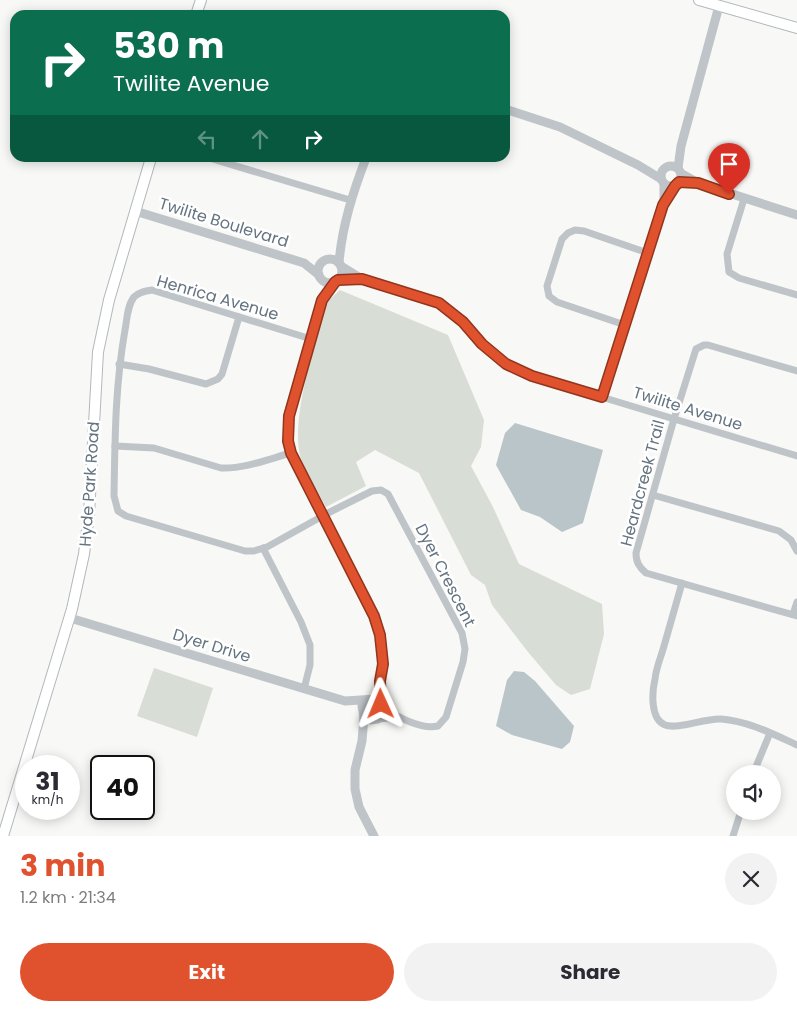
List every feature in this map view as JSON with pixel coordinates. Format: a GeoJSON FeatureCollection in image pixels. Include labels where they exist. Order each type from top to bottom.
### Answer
{"type":"FeatureCollection","features":[{"type":"Feature","properties":{"kind":"main road"},"geometry":{"type":"LineString","coordinates":[[699,0],[797,28]]}},
{"type":"Feature","properties":{"kind":"main road","name":"Hyde Park Road"},"geometry":{"type":"LineString","coordinates":[[3,836],[70,618],[84,554],[89,514],[98,352],[109,300],[151,162]]}},
{"type":"Feature","properties":{"kind":"street"},"geometry":{"type":"LineString","coordinates":[[602,397],[663,205],[679,178],[681,146],[719,6]]}},
{"type":"Feature","properties":{"kind":"street"},"geometry":{"type":"LineString","coordinates":[[510,111],[560,127],[638,165],[668,186],[679,178]]}},
{"type":"Feature","properties":{"kind":"street"},"geometry":{"type":"LineString","coordinates":[[663,205],[661,173],[681,146]]}},
{"type":"Feature","properties":{"kind":"street"},"geometry":{"type":"LineString","coordinates":[[222,162],[350,200]]}},
{"type":"Feature","properties":{"kind":"street"},"geometry":{"type":"LineString","coordinates":[[322,300],[342,273],[340,264],[341,241],[350,200],[364,162]]}},
{"type":"Feature","properties":{"kind":"street"},"geometry":{"type":"LineString","coordinates":[[638,165],[667,167],[679,178],[797,215]]}},
{"type":"Feature","properties":{"kind":"street"},"geometry":{"type":"LineString","coordinates":[[744,199],[727,254],[729,272],[739,278],[797,295]]}},
{"type":"Feature","properties":{"kind":"street","name":"Twilite Boulevard"},"geometry":{"type":"LineString","coordinates":[[135,211],[304,263],[320,276]]}},
{"type":"Feature","properties":{"kind":"street"},"geometry":{"type":"LineString","coordinates":[[625,325],[557,302],[549,296],[547,286],[562,240],[568,233],[575,230],[584,231],[648,253]]}},
{"type":"Feature","properties":{"kind":"street"},"geometry":{"type":"LineString","coordinates":[[341,241],[320,267],[322,300],[289,416],[288,441],[291,453],[378,627],[383,664],[380,681],[382,713],[362,741]]}},
{"type":"Feature","properties":{"kind":"street"},"geometry":{"type":"LineString","coordinates":[[326,260],[335,260],[340,264]]}},
{"type":"Feature","properties":{"kind":"street","name":"Twilite Boulevard"},"geometry":{"type":"LineString","coordinates":[[304,263],[326,260]]}},
{"type":"Feature","properties":{"kind":"street","name":"Twilite Avenue"},"geometry":{"type":"LineString","coordinates":[[340,264],[362,279],[439,303],[463,322],[482,344],[506,364],[532,376],[797,456]]}},
{"type":"Feature","properties":{"kind":"street"},"geometry":{"type":"LineString","coordinates":[[320,276],[327,282],[337,281]]}},
{"type":"Feature","properties":{"kind":"street","name":"Twilite Avenue"},"geometry":{"type":"LineString","coordinates":[[337,281],[362,279]]}},
{"type":"Feature","properties":{"kind":"street","name":"Henrica Avenue"},"geometry":{"type":"LineString","coordinates":[[311,338],[152,290],[135,296],[129,309],[119,364],[114,446],[114,496],[118,510],[126,516],[245,551],[263,548],[323,516]]}},
{"type":"Feature","properties":{"kind":"street"},"geometry":{"type":"LineString","coordinates":[[119,364],[149,369],[200,383],[212,382],[222,374],[239,317]]}},
{"type":"Feature","properties":{"kind":"street","name":"Heardcreek Trail"},"geometry":{"type":"LineString","coordinates":[[795,615],[646,572],[639,567],[636,553],[693,354],[700,346],[708,345],[797,371]]}},
{"type":"Feature","properties":{"kind":"street"},"geometry":{"type":"LineString","coordinates":[[114,446],[154,448],[221,468],[229,468],[291,453]]}},
{"type":"Feature","properties":{"kind":"street","name":"Dyer Crescent"},"geometry":{"type":"LineString","coordinates":[[323,516],[376,490],[381,490],[388,494],[462,632],[465,649],[463,662],[445,720],[438,726],[428,727],[397,717],[382,705]]}},
{"type":"Feature","properties":{"kind":"street"},"geometry":{"type":"LineString","coordinates":[[653,495],[780,531],[791,540],[797,551]]}},
{"type":"Feature","properties":{"kind":"street"},"geometry":{"type":"LineString","coordinates":[[263,548],[301,622],[310,644],[310,665],[304,689]]}},
{"type":"Feature","properties":{"kind":"street"},"geometry":{"type":"LineString","coordinates":[[682,583],[655,679],[655,715],[658,720],[666,726],[674,727],[703,720],[721,719],[752,725],[797,745]]}},
{"type":"Feature","properties":{"kind":"street"},"geometry":{"type":"LineString","coordinates":[[795,615],[797,602]]}},
{"type":"Feature","properties":{"kind":"street","name":"Dyer Drive"},"geometry":{"type":"LineString","coordinates":[[70,618],[304,689],[345,700],[367,700]]}},
{"type":"Feature","properties":{"kind":"street"},"geometry":{"type":"LineString","coordinates":[[374,836],[359,806],[355,770],[362,741],[362,706],[380,681]]}},
{"type":"Feature","properties":{"kind":"street","name":"Dyer Drive"},"geometry":{"type":"LineString","coordinates":[[345,700],[363,715]]}},
{"type":"Feature","properties":{"kind":"street"},"geometry":{"type":"LineString","coordinates":[[367,700],[376,700],[382,705]]}},
{"type":"Feature","properties":{"kind":"street"},"geometry":{"type":"LineString","coordinates":[[363,715],[376,719]]}},
{"type":"Feature","properties":{"kind":"street","name":"Dyer Crescent"},"geometry":{"type":"LineString","coordinates":[[376,719],[397,717]]}},
{"type":"Feature","properties":{"kind":"street"},"geometry":{"type":"LineString","coordinates":[[757,765],[770,733]]}},
{"type":"Feature","properties":{"kind":"street"},"geometry":{"type":"LineString","coordinates":[[733,836],[738,820]]}},
{"type":"Feature","properties":{"kind":"shaded area"},"geometry":{"type":"Polygon","coordinates":[[[340,290],[448,335],[484,420],[481,447],[471,466],[493,507],[519,564],[602,604],[604,634],[590,689],[571,695],[556,685],[528,652],[492,605],[485,585],[471,575],[419,473],[375,450],[356,462],[366,486],[326,507],[301,459],[298,443],[298,424],[305,381],[327,302],[340,290]]]}},
{"type":"Feature","properties":{"kind":"shaded area"},"geometry":{"type":"Polygon","coordinates":[[[515,423],[603,450],[583,523],[562,532],[540,517],[521,510],[496,465],[505,433],[515,423]]]}},
{"type":"Feature","properties":{"kind":"shaded area"},"geometry":{"type":"Polygon","coordinates":[[[154,668],[213,688],[197,737],[137,716],[154,668]]]}},
{"type":"Feature","properties":{"kind":"shaded area"},"geometry":{"type":"Polygon","coordinates":[[[514,671],[524,672],[535,681],[574,726],[570,742],[562,749],[512,735],[496,726],[507,680],[514,671]]]}},
{"type":"Feature","properties":{"kind":"route"},"geometry":{"type":"LineString","coordinates":[[381,704],[380,681],[383,664],[378,627],[291,453],[288,441],[289,416],[322,300],[338,280],[362,279],[439,303],[463,322],[482,344],[506,364],[532,376],[602,397],[663,205],[679,182],[698,183],[729,194]]}}]}
